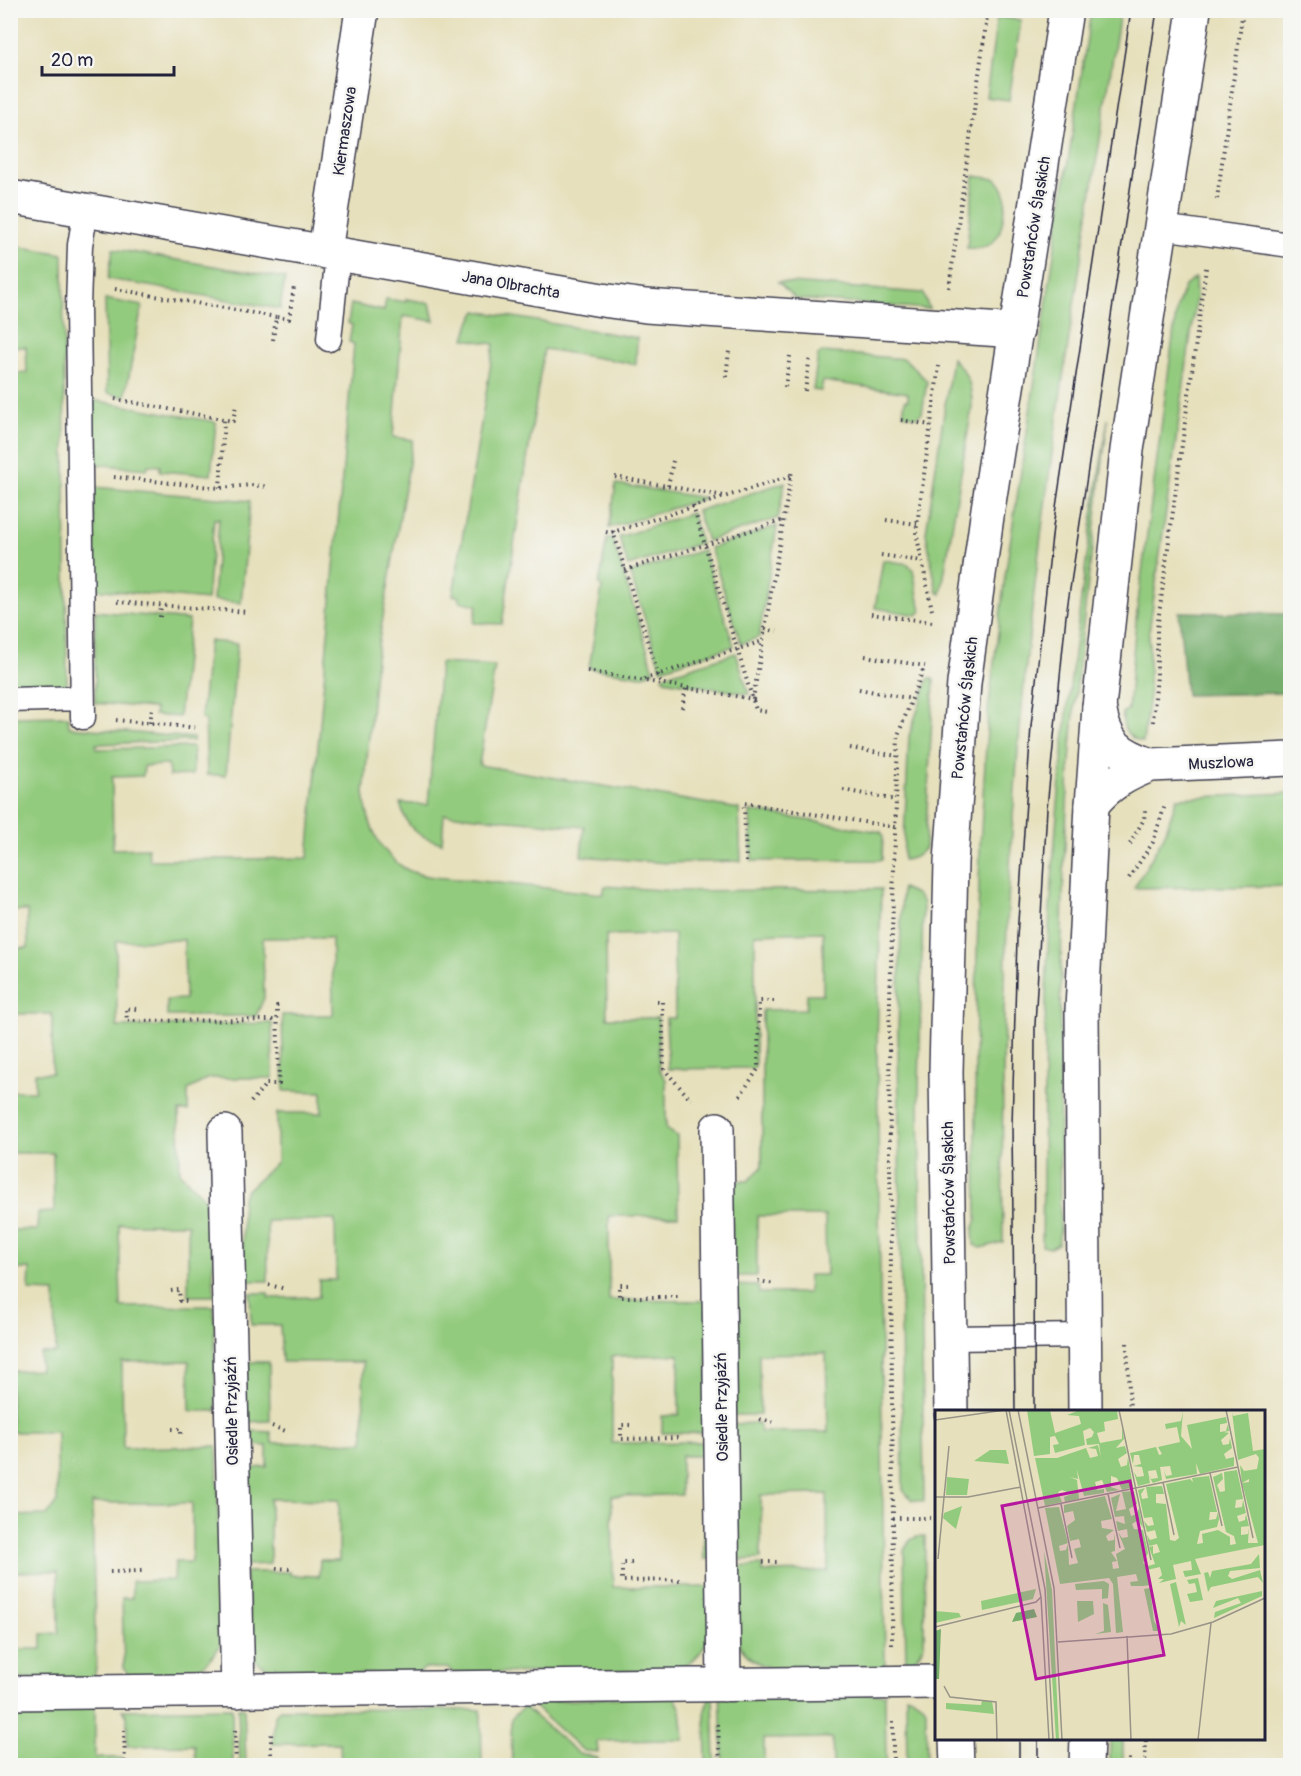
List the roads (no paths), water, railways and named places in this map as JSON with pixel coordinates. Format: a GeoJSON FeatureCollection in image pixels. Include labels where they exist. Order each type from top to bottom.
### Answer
{"type":"FeatureCollection","features":[{"type":"Feature","properties":{"kind":"street","name":"Kiermaszowa"},"geometry":{"type":"LineString","coordinates":[[332,253],[362,10]]}},
{"type":"Feature","properties":{"kind":"street","name":"Powstańców Śląskich"},"geometry":{"type":"LineString","coordinates":[[951,1410],[946,1072],[951,862],[964,683],[1066,10]]}},
{"type":"Feature","properties":{"kind":"street"},"geometry":{"type":"LineString","coordinates":[[1085,1410],[1082,1010],[1099,707],[1127,450],[1194,10]]}},
{"type":"Feature","properties":{"kind":"street","name":"Jana Olbrachta"},"geometry":{"type":"LineString","coordinates":[[10,197],[646,306],[1017,331]]}},
{"type":"Feature","properties":{"kind":"street","name":"Muszlowa"},"geometry":{"type":"LineString","coordinates":[[1099,707],[1102,727],[1109,739],[1119,750],[1151,765]]}},
{"type":"Feature","properties":{"kind":"street","name":"Muszlowa"},"geometry":{"type":"LineString","coordinates":[[1092,805],[1100,794],[1116,782],[1132,772],[1151,765],[1290,759]]}},
{"type":"Feature","properties":{"kind":"street","name":"Osiedle Przyjaźń"},"geometry":{"type":"LineString","coordinates":[[717,1129],[722,1437],[721,1699]]}},
{"type":"Feature","properties":{"kind":"street","name":"Osiedle Przyjaźń"},"geometry":{"type":"LineString","coordinates":[[225,1132],[238,1691]]}},
{"type":"Feature","properties":{"kind":"street"},"geometry":{"type":"LineString","coordinates":[[10,1693],[238,1691],[721,1699],[892,1683],[935,1682]]}},
{"type":"Feature","properties":{"kind":"street"},"geometry":{"type":"LineString","coordinates":[[956,1740],[957,1766]]}},
{"type":"Feature","properties":{"kind":"street"},"geometry":{"type":"LineString","coordinates":[[1086,1766],[1087,1740]]}},
{"type":"Feature","properties":{"kind":"lane"},"geometry":{"type":"LineString","coordinates":[[10,700],[82,708],[79,282],[80,245],[86,209]]}},
{"type":"Feature","properties":{"kind":"lane"},"geometry":{"type":"LineString","coordinates":[[1161,227],[1290,245]]}},
{"type":"Feature","properties":{"kind":"lane"},"geometry":{"type":"LineString","coordinates":[[329,339],[332,253]]}},
{"type":"Feature","properties":{"kind":"lane"},"geometry":{"type":"LineString","coordinates":[[950,1338],[1084,1336]]}},
{"type":"Feature","properties":{"kind":"tram line"},"geometry":{"type":"LineString","coordinates":[[1015,1410],[1012,1126],[1017,937],[1031,726],[1053,527],[1131,10]]}},
{"type":"Feature","properties":{"kind":"tram line"},"geometry":{"type":"LineString","coordinates":[[1034,1410],[1035,1025],[1047,808],[1066,616],[1157,10]]}},
{"type":"Feature","properties":{"kind":"tram line"},"geometry":{"type":"LineString","coordinates":[[1019,1740],[1019,1766]]}},
{"type":"Feature","properties":{"kind":"tram line"},"geometry":{"type":"LineString","coordinates":[[1038,1740],[1038,1766]]}}]}
